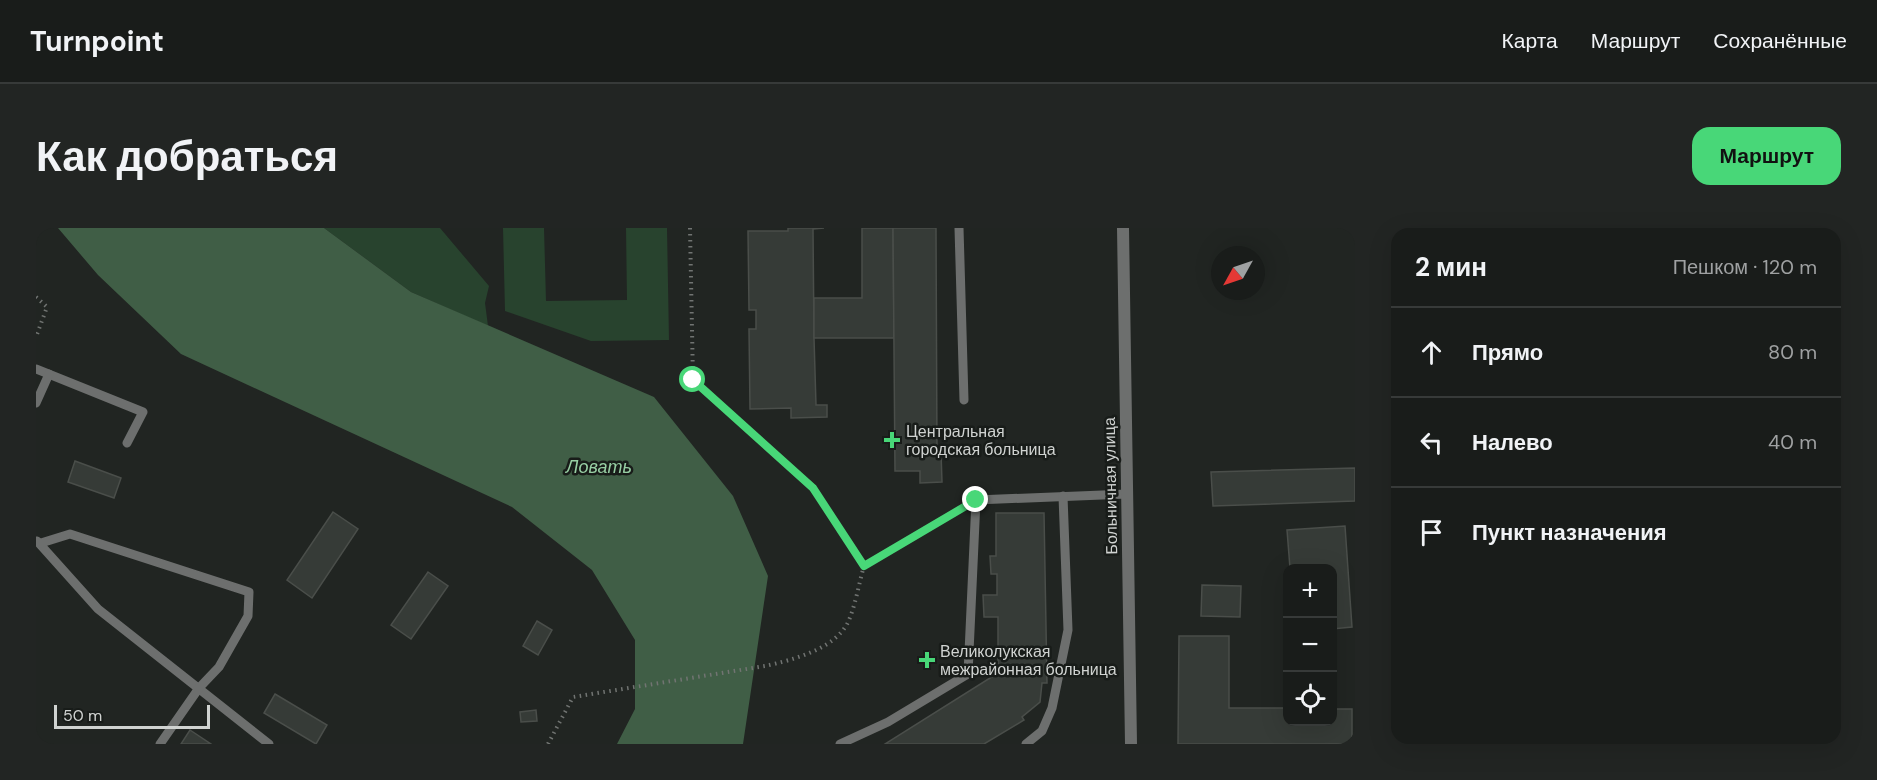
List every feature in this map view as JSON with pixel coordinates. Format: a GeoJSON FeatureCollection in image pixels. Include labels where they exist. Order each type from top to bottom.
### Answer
{"type":"FeatureCollection","features":[{"type":"Feature","properties":{"kind":"street","name":"Больничная улица"},"geometry":{"type":"LineString","coordinates":[[1123,228],[1131,744]]}},
{"type":"Feature","properties":{"kind":"lane"},"geometry":{"type":"LineString","coordinates":[[959,228],[964,400]]}},
{"type":"Feature","properties":{"kind":"lane"},"geometry":{"type":"LineString","coordinates":[[36,369],[143,412],[127,443]]}},
{"type":"Feature","properties":{"kind":"lane"},"geometry":{"type":"LineString","coordinates":[[36,403],[49,374]]}},
{"type":"Feature","properties":{"kind":"lane"},"geometry":{"type":"LineString","coordinates":[[840,744],[888,722],[968,674],[976,500],[1127,494]]}},
{"type":"Feature","properties":{"kind":"lane"},"geometry":{"type":"LineString","coordinates":[[1026,744],[1042,731],[1052,708],[1068,630],[1063,496]]}},
{"type":"Feature","properties":{"kind":"lane"},"geometry":{"type":"LineString","coordinates":[[160,744],[199,688],[219,667],[248,616],[249,592],[70,534],[38,542],[98,609],[199,688],[269,744]]}},
{"type":"Feature","properties":{"kind":"path"},"geometry":{"type":"LineString","coordinates":[[690,228],[693,380],[813,488],[864,566]]}},
{"type":"Feature","properties":{"kind":"path"},"geometry":{"type":"LineString","coordinates":[[36,297],[47,307],[36,337]]}},
{"type":"Feature","properties":{"kind":"path"},"geometry":{"type":"LineString","coordinates":[[548,744],[573,697],[765,666],[788,661],[831,642],[848,622],[864,566],[976,500]]}},
{"type":"Feature","properties":{"kind":"shaded area"},"geometry":{"type":"Polygon","coordinates":[[[324,228],[440,228],[489,286],[485,303],[488,326],[411,292],[324,228]]]}},
{"type":"Feature","properties":{"kind":"shaded area"},"geometry":{"type":"Polygon","coordinates":[[[503,228],[544,228],[546,301],[627,300],[626,228],[667,228],[669,340],[591,341],[505,311],[503,228]]]}},
{"type":"Feature","properties":{"kind":"water","name":"Ловать"},"geometry":{"type":"Polygon","coordinates":[[[58,228],[324,228],[411,292],[654,397],[733,496],[768,576],[743,744],[617,744],[635,709],[635,640],[592,570],[512,507],[181,354],[98,275],[58,228]]]}},
{"type":"Feature","properties":{"kind":"building"},"geometry":{"type":"Polygon","coordinates":[[[788,228],[824,228],[813,229],[814,338],[816,405],[827,405],[827,417],[791,418],[791,408],[750,409],[749,329],[756,329],[756,310],[749,310],[748,231],[788,231],[788,228]]]}},
{"type":"Feature","properties":{"kind":"building"},"geometry":{"type":"Polygon","coordinates":[[[862,228],[893,228],[894,338],[814,338],[814,298],[862,298],[862,228]]]}},
{"type":"Feature","properties":{"kind":"building"},"geometry":{"type":"Polygon","coordinates":[[[893,228],[936,228],[937,452],[941,452],[942,482],[920,483],[920,471],[895,471],[893,228]]]}},
{"type":"Feature","properties":{"kind":"building"},"geometry":{"type":"Polygon","coordinates":[[[75,461],[121,478],[114,498],[68,482],[75,461]]]}},
{"type":"Feature","properties":{"kind":"building"},"geometry":{"type":"Polygon","coordinates":[[[1355,468],[1355,501],[1213,506],[1211,472],[1355,468]]]}},
{"type":"Feature","properties":{"kind":"building"},"geometry":{"type":"Polygon","coordinates":[[[333,512],[358,529],[312,598],[287,580],[333,512]]]}},
{"type":"Feature","properties":{"kind":"building"},"geometry":{"type":"Polygon","coordinates":[[[996,513],[1044,513],[1047,683],[1042,683],[1040,702],[1022,717],[1024,720],[984,744],[885,744],[998,673],[998,617],[984,617],[983,595],[997,595],[997,574],[991,574],[990,556],[996,556],[996,513]]]}},
{"type":"Feature","properties":{"kind":"building"},"geometry":{"type":"Polygon","coordinates":[[[1345,526],[1352,627],[1337,628],[1337,564],[1290,564],[1287,530],[1345,526]]]}},
{"type":"Feature","properties":{"kind":"building"},"geometry":{"type":"Polygon","coordinates":[[[428,572],[448,586],[411,639],[391,625],[428,572]]]}},
{"type":"Feature","properties":{"kind":"building"},"geometry":{"type":"Polygon","coordinates":[[[1202,585],[1241,586],[1240,617],[1201,616],[1202,585]]]}},
{"type":"Feature","properties":{"kind":"building"},"geometry":{"type":"Polygon","coordinates":[[[537,621],[552,630],[538,655],[523,646],[537,621]]]}},
{"type":"Feature","properties":{"kind":"building"},"geometry":{"type":"Polygon","coordinates":[[[1179,636],[1229,636],[1229,708],[1283,708],[1283,726],[1337,726],[1337,709],[1352,709],[1352,744],[1178,744],[1179,636]]]}},
{"type":"Feature","properties":{"kind":"building"},"geometry":{"type":"Polygon","coordinates":[[[275,694],[327,725],[316,744],[264,713],[275,694]]]}},
{"type":"Feature","properties":{"kind":"building"},"geometry":{"type":"Polygon","coordinates":[[[536,710],[537,721],[521,722],[520,712],[536,710]]]}},
{"type":"Feature","properties":{"kind":"building"},"geometry":{"type":"Polygon","coordinates":[[[190,730],[211,744],[181,744],[190,730]]]}},
{"type":"Feature","properties":{"kind":"place","name":"Центральная городская больница"},"geometry":{"type":"Point","coordinates":[892,440]}},
{"type":"Feature","properties":{"kind":"place","name":"Великолукская межрайонная больница"},"geometry":{"type":"Point","coordinates":[927,660]}},
{"type":"Feature","properties":{"kind":"route"},"geometry":{"type":"LineString","coordinates":[[693,380],[813,488],[864,566],[976,500]]}}]}
